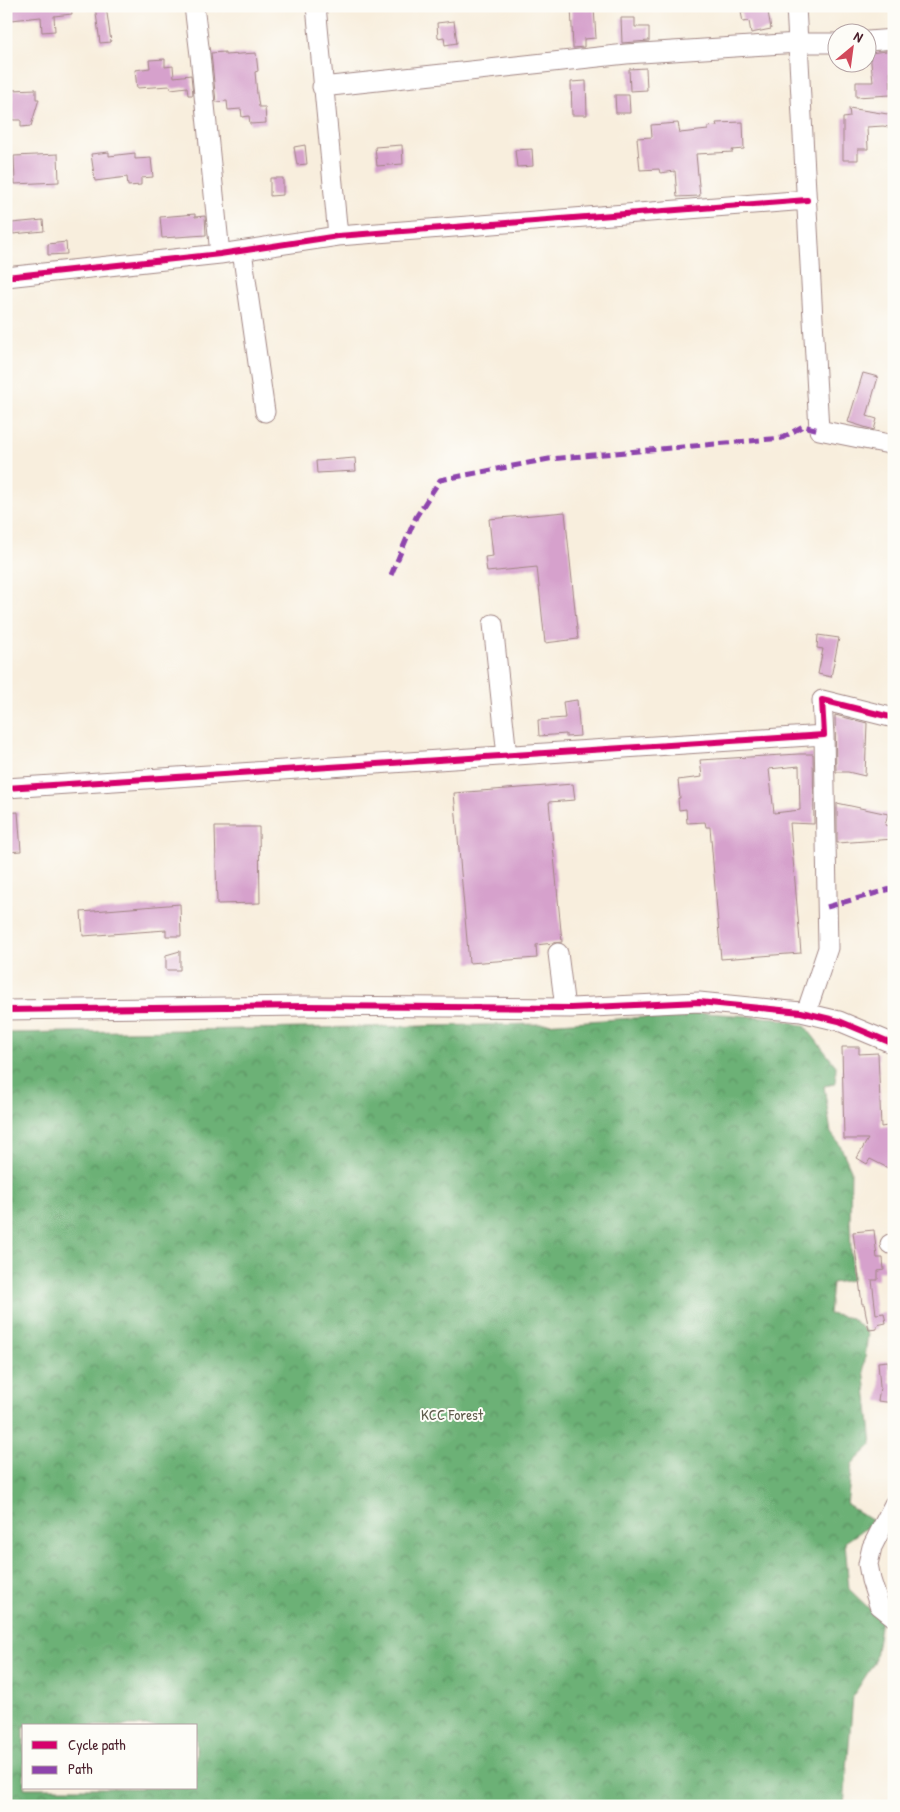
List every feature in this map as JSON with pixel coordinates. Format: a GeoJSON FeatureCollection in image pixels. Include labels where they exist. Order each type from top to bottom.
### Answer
{"type":"FeatureCollection","features":[{"type":"Feature","properties":{"kind":"street"},"geometry":{"type":"LineString","coordinates":[[194,6],[220,254]]}},
{"type":"Feature","properties":{"kind":"street"},"geometry":{"type":"LineString","coordinates":[[316,6],[322,87],[338,236]]}},
{"type":"Feature","properties":{"kind":"street"},"geometry":{"type":"LineString","coordinates":[[796,6],[820,430],[894,446]]}},
{"type":"Feature","properties":{"kind":"street"},"geometry":{"type":"LineString","coordinates":[[878,40],[894,39]]}},
{"type":"Feature","properties":{"kind":"street"},"geometry":{"type":"LineString","coordinates":[[322,87],[626,54],[798,43],[828,43]]}},
{"type":"Feature","properties":{"kind":"street"},"geometry":{"type":"LineString","coordinates":[[6,277],[220,254],[338,236],[807,200]]}},
{"type":"Feature","properties":{"kind":"street"},"geometry":{"type":"LineString","coordinates":[[242,251],[265,412]]}},
{"type":"Feature","properties":{"kind":"street"},"geometry":{"type":"LineString","coordinates":[[493,624],[507,756]]}},
{"type":"Feature","properties":{"kind":"street"},"geometry":{"type":"LineString","coordinates":[[806,1013],[828,948],[822,700],[894,718]]}},
{"type":"Feature","properties":{"kind":"street"},"geometry":{"type":"LineString","coordinates":[[6,788],[824,735]]}},
{"type":"Feature","properties":{"kind":"street"},"geometry":{"type":"LineString","coordinates":[[558,953],[565,1008]]}},
{"type":"Feature","properties":{"kind":"street"},"geometry":{"type":"LineString","coordinates":[[6,1010],[304,1006],[565,1008],[699,1002],[806,1013],[839,1021],[894,1044]]}},
{"type":"Feature","properties":{"kind":"street"},"geometry":{"type":"LineString","coordinates":[[894,1504],[872,1547],[868,1564],[879,1606],[894,1617]]}},
{"type":"Feature","properties":{"kind":"green space","name":"KCC Forest"},"geometry":{"type":"Polygon","coordinates":[[[707,1013],[776,1018],[805,1026],[836,1066],[835,1084],[824,1086],[831,1133],[840,1145],[851,1170],[852,1280],[832,1283],[829,1314],[851,1318],[868,1333],[864,1367],[872,1445],[852,1464],[847,1505],[875,1522],[845,1542],[849,1589],[881,1620],[874,1663],[853,1696],[844,1806],[6,1806],[6,1033],[543,1024],[707,1013]]]}},
{"type":"Feature","properties":{"kind":"building"},"geometry":{"type":"Polygon","coordinates":[[[10,6],[71,6],[72,14],[54,16],[55,31],[42,32],[41,17],[11,20],[10,6]]]}},
{"type":"Feature","properties":{"kind":"building"},"geometry":{"type":"Polygon","coordinates":[[[95,6],[106,6],[111,42],[100,43],[95,6]]]}},
{"type":"Feature","properties":{"kind":"building"},"geometry":{"type":"Polygon","coordinates":[[[571,6],[582,6],[583,9],[594,8],[596,38],[584,39],[584,47],[573,48],[571,6]]]}},
{"type":"Feature","properties":{"kind":"building"},"geometry":{"type":"Polygon","coordinates":[[[746,6],[767,6],[771,29],[751,33],[749,21],[743,22],[741,12],[747,10],[746,6]]]}},
{"type":"Feature","properties":{"kind":"building"},"geometry":{"type":"Polygon","coordinates":[[[621,18],[635,18],[635,27],[649,27],[649,41],[622,43],[621,18]]]}},
{"type":"Feature","properties":{"kind":"building"},"geometry":{"type":"Polygon","coordinates":[[[454,21],[457,43],[445,45],[444,37],[438,38],[437,23],[454,21]]]}},
{"type":"Feature","properties":{"kind":"building"},"geometry":{"type":"Polygon","coordinates":[[[894,50],[894,72],[890,71],[891,95],[856,97],[856,82],[873,82],[872,72],[878,72],[878,52],[894,50]]]}},
{"type":"Feature","properties":{"kind":"building"},"geometry":{"type":"Polygon","coordinates":[[[225,52],[225,55],[256,53],[258,71],[255,72],[257,94],[259,107],[265,107],[266,123],[250,124],[249,116],[242,117],[241,109],[228,110],[227,101],[216,102],[211,53],[225,52]]]}},
{"type":"Feature","properties":{"kind":"building"},"geometry":{"type":"Polygon","coordinates":[[[165,59],[165,67],[173,66],[174,77],[191,75],[193,95],[188,95],[187,87],[171,89],[170,86],[137,88],[135,70],[150,68],[149,60],[165,59]]]}},
{"type":"Feature","properties":{"kind":"building"},"geometry":{"type":"Polygon","coordinates":[[[646,68],[647,90],[630,91],[629,69],[646,68]]]}},
{"type":"Feature","properties":{"kind":"building"},"geometry":{"type":"Polygon","coordinates":[[[586,81],[587,115],[572,115],[571,82],[586,81]]]}},
{"type":"Feature","properties":{"kind":"building"},"geometry":{"type":"Polygon","coordinates":[[[36,89],[36,99],[39,99],[31,126],[21,127],[21,120],[13,120],[12,90],[36,89]]]}},
{"type":"Feature","properties":{"kind":"building"},"geometry":{"type":"Polygon","coordinates":[[[615,95],[629,95],[630,113],[616,113],[615,95]]]}},
{"type":"Feature","properties":{"kind":"building"},"geometry":{"type":"Polygon","coordinates":[[[849,108],[894,115],[894,128],[883,126],[867,127],[868,149],[858,149],[858,160],[843,160],[843,118],[850,117],[849,108]]]}},
{"type":"Feature","properties":{"kind":"building"},"geometry":{"type":"Polygon","coordinates":[[[743,122],[744,149],[732,150],[733,152],[696,154],[700,196],[677,197],[675,171],[660,173],[659,169],[640,170],[637,138],[652,137],[651,125],[678,123],[680,133],[708,130],[708,127],[717,126],[716,123],[743,122]]]}},
{"type":"Feature","properties":{"kind":"building"},"geometry":{"type":"Polygon","coordinates":[[[305,145],[307,164],[297,165],[294,147],[305,145]]]}},
{"type":"Feature","properties":{"kind":"building"},"geometry":{"type":"Polygon","coordinates":[[[402,145],[403,164],[377,166],[375,147],[402,145]]]}},
{"type":"Feature","properties":{"kind":"building"},"geometry":{"type":"Polygon","coordinates":[[[532,149],[533,166],[517,167],[515,150],[532,149]]]}},
{"type":"Feature","properties":{"kind":"building"},"geometry":{"type":"Polygon","coordinates":[[[109,152],[109,156],[135,153],[135,159],[151,158],[153,177],[141,178],[141,185],[128,186],[127,177],[95,181],[91,154],[109,152]]]}},
{"type":"Feature","properties":{"kind":"building"},"geometry":{"type":"Polygon","coordinates":[[[58,154],[59,182],[15,184],[14,156],[58,154]]]}},
{"type":"Feature","properties":{"kind":"building"},"geometry":{"type":"Polygon","coordinates":[[[270,178],[283,178],[283,195],[270,196],[270,178]]]}},
{"type":"Feature","properties":{"kind":"building"},"geometry":{"type":"Polygon","coordinates":[[[195,214],[195,217],[205,216],[206,235],[162,238],[160,217],[195,214]]]}},
{"type":"Feature","properties":{"kind":"building"},"geometry":{"type":"Polygon","coordinates":[[[43,220],[44,231],[13,234],[12,223],[43,220]]]}},
{"type":"Feature","properties":{"kind":"building"},"geometry":{"type":"Polygon","coordinates":[[[66,242],[67,254],[48,255],[48,244],[66,242]]]}},
{"type":"Feature","properties":{"kind":"building"},"geometry":{"type":"Polygon","coordinates":[[[863,373],[878,377],[867,416],[877,419],[874,430],[848,422],[863,373]]]}},
{"type":"Feature","properties":{"kind":"building"},"geometry":{"type":"Polygon","coordinates":[[[355,458],[356,471],[317,473],[316,461],[355,458]]]}},
{"type":"Feature","properties":{"kind":"building"},"geometry":{"type":"Polygon","coordinates":[[[565,512],[578,639],[545,643],[537,567],[487,572],[485,557],[493,556],[489,519],[565,512]]]}},
{"type":"Feature","properties":{"kind":"building"},"geometry":{"type":"Polygon","coordinates":[[[818,635],[839,638],[831,677],[818,674],[823,649],[817,648],[818,635]]]}},
{"type":"Feature","properties":{"kind":"building"},"geometry":{"type":"Polygon","coordinates":[[[577,700],[580,736],[566,737],[566,734],[539,736],[538,720],[565,718],[563,702],[577,700]]]}},
{"type":"Feature","properties":{"kind":"building"},"geometry":{"type":"Polygon","coordinates":[[[835,715],[867,723],[865,776],[848,772],[836,772],[835,715]]]}},
{"type":"Feature","properties":{"kind":"building"},"geometry":{"type":"Polygon","coordinates":[[[813,754],[814,824],[790,823],[801,953],[721,959],[710,827],[706,827],[705,822],[687,823],[686,809],[679,810],[678,780],[702,777],[700,760],[813,754]],[[799,766],[769,769],[774,813],[800,810],[799,766]]]}},
{"type":"Feature","properties":{"kind":"building"},"geometry":{"type":"Polygon","coordinates":[[[573,784],[575,800],[549,802],[562,942],[536,945],[537,958],[469,963],[454,793],[573,784]]]}},
{"type":"Feature","properties":{"kind":"building"},"geometry":{"type":"Polygon","coordinates":[[[837,803],[888,814],[885,825],[894,828],[894,839],[837,843],[837,803]]]}},
{"type":"Feature","properties":{"kind":"building"},"geometry":{"type":"Polygon","coordinates":[[[18,812],[21,851],[6,852],[6,813],[18,812]]]}},
{"type":"Feature","properties":{"kind":"building"},"geometry":{"type":"Polygon","coordinates":[[[215,827],[259,827],[260,903],[217,904],[215,827]]]}},
{"type":"Feature","properties":{"kind":"building"},"geometry":{"type":"Polygon","coordinates":[[[180,904],[181,936],[166,936],[166,930],[83,936],[81,912],[180,904]]]}},
{"type":"Feature","properties":{"kind":"building"},"geometry":{"type":"Polygon","coordinates":[[[180,951],[180,970],[166,970],[166,955],[180,951]]]}},
{"type":"Feature","properties":{"kind":"building"},"geometry":{"type":"Polygon","coordinates":[[[842,1047],[859,1047],[859,1054],[878,1053],[881,1127],[894,1125],[894,1171],[870,1159],[867,1164],[857,1158],[868,1139],[844,1139],[842,1047]]]}},
{"type":"Feature","properties":{"kind":"building"},"geometry":{"type":"Polygon","coordinates":[[[874,1230],[877,1258],[883,1258],[884,1270],[878,1271],[878,1280],[872,1280],[876,1314],[884,1313],[886,1323],[877,1325],[877,1329],[869,1330],[864,1304],[862,1304],[853,1232],[874,1230]]]}},
{"type":"Feature","properties":{"kind":"building"},"geometry":{"type":"Polygon","coordinates":[[[888,1361],[890,1383],[894,1383],[894,1403],[878,1401],[880,1387],[878,1362],[888,1361]]]}},
{"type":"Feature","properties":{"kind":"marked path"},"geometry":{"type":"LineString","coordinates":[[391,575],[416,517],[440,480],[549,459],[782,438],[803,426],[819,430]]}},
{"type":"Feature","properties":{"kind":"marked path"},"geometry":{"type":"LineString","coordinates":[[827,907],[894,888]]}},
{"type":"Feature","properties":{"kind":"cycle path"},"geometry":{"type":"LineString","coordinates":[[6,277],[220,254],[338,236],[807,200]]}},
{"type":"Feature","properties":{"kind":"cycle path"},"geometry":{"type":"LineString","coordinates":[[6,788],[824,735],[822,700],[894,718]]}},
{"type":"Feature","properties":{"kind":"cycle path"},"geometry":{"type":"LineString","coordinates":[[6,1010],[304,1006],[571,1008],[699,1002],[801,1012],[839,1021],[894,1044]]}}]}
